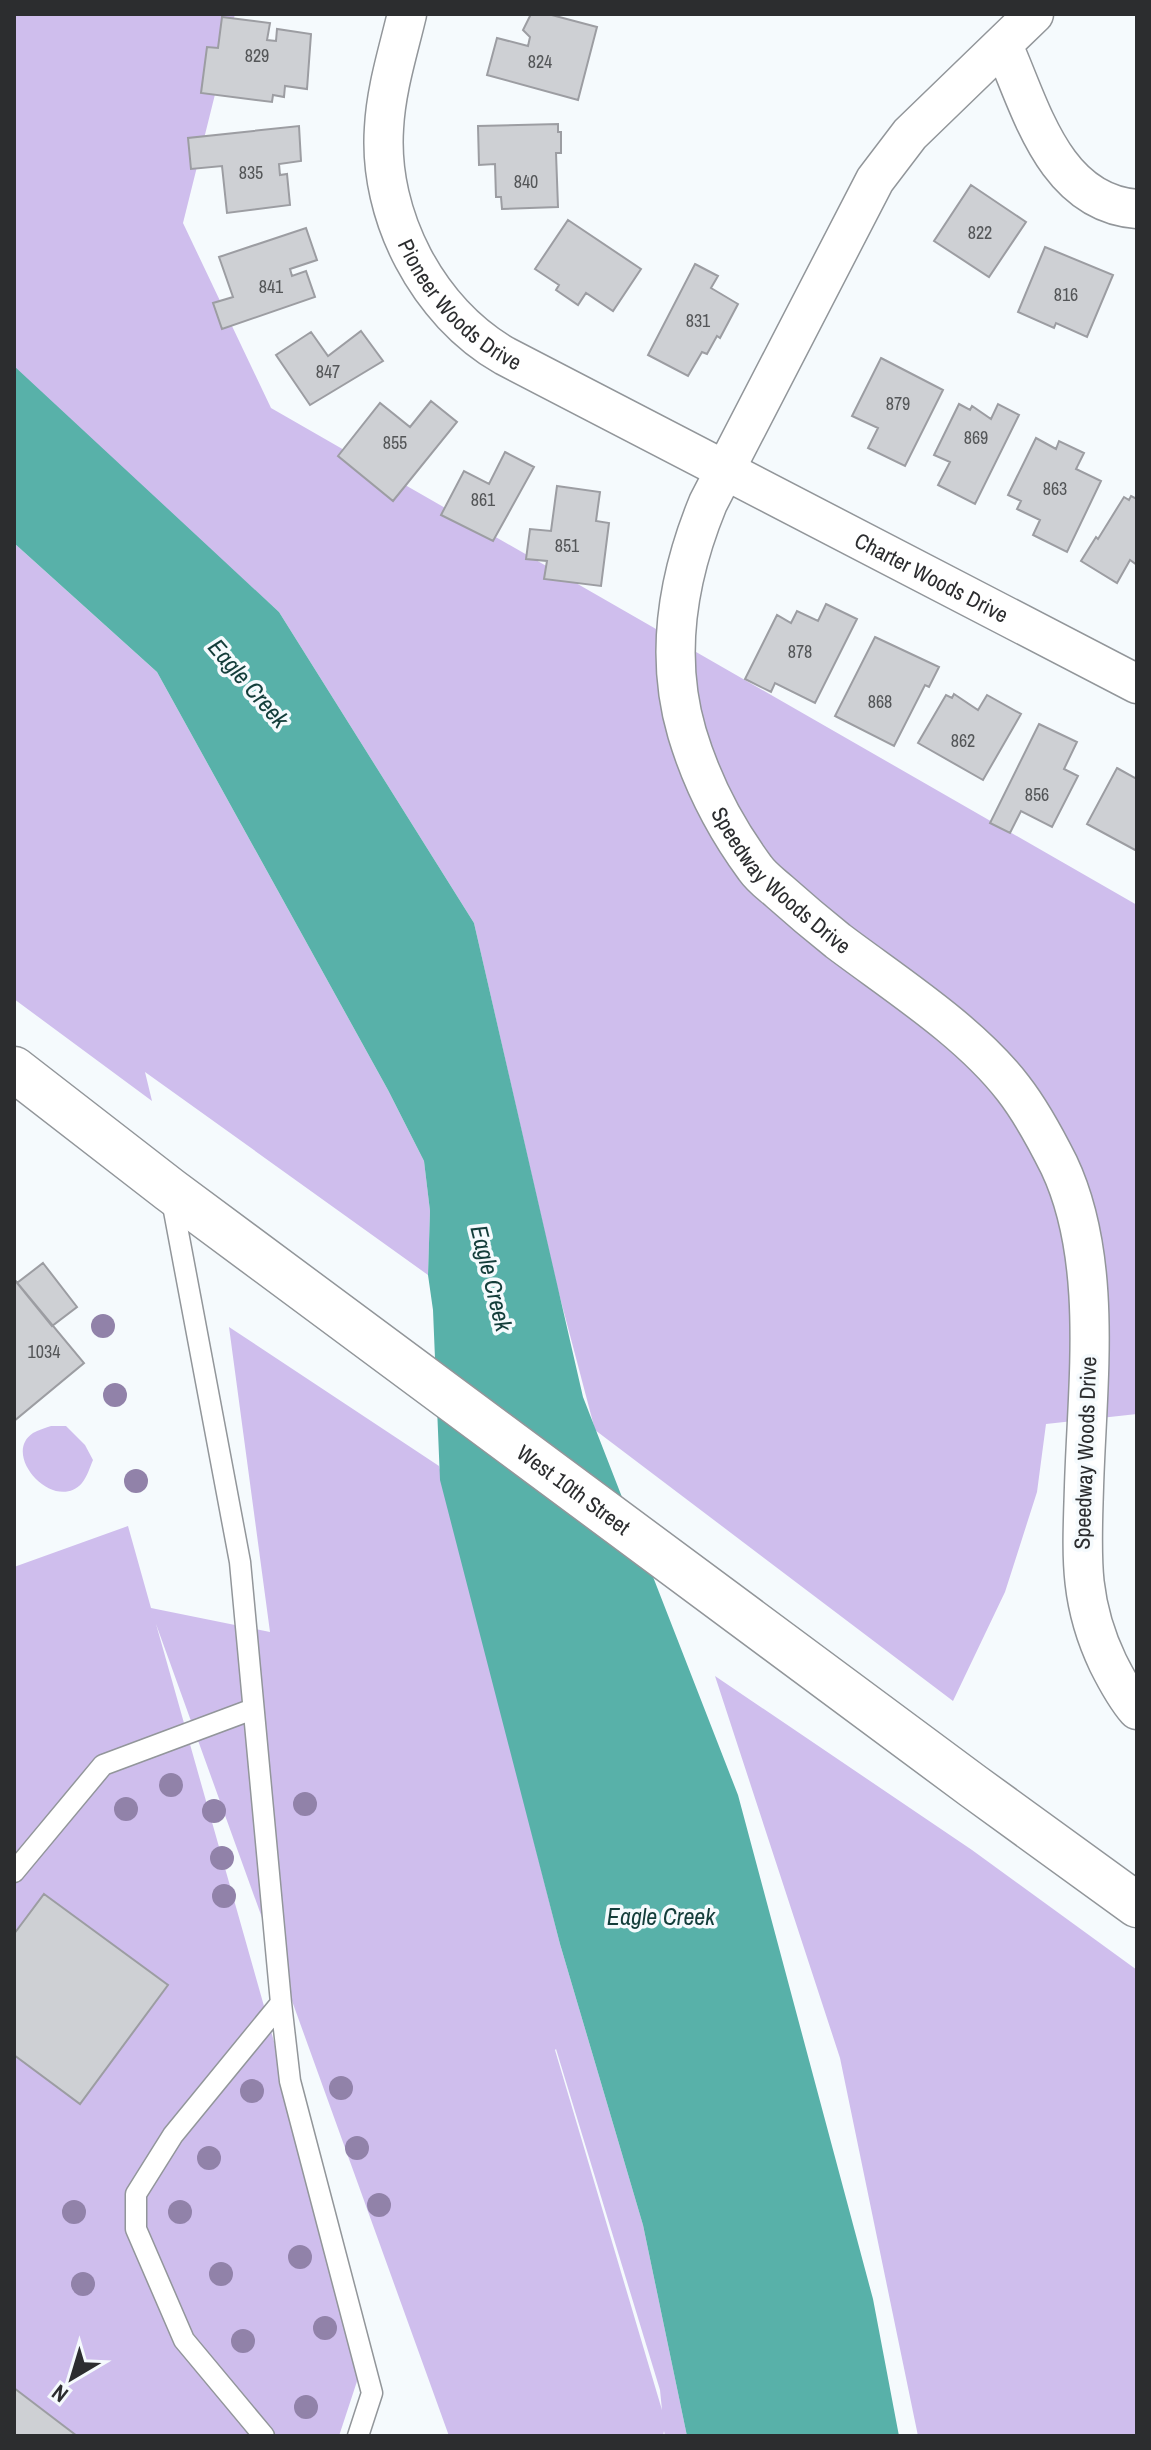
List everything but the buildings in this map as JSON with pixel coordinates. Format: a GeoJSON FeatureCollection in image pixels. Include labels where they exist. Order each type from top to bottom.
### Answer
{"type":"FeatureCollection","features":[{"type":"Feature","properties":{"kind":"main road","name":"West 10th Street"},"geometry":{"type":"LineString","coordinates":[[14,1069],[170,1190],[1137,1905]]}},
{"type":"Feature","properties":{"kind":"street","name":"Pioneer Woods Drive"},"geometry":{"type":"LineString","coordinates":[[407,14],[387,96],[383,146],[394,211],[413,258],[431,286],[463,326],[490,347],[725,470]]}},
{"type":"Feature","properties":{"kind":"street","name":"Speedway Woods Drive"},"geometry":{"type":"LineString","coordinates":[[1034,14],[910,134],[875,180],[725,470],[695,535],[679,600],[676,668],[682,718],[691,750],[726,827],[755,869],[792,905],[979,1050],[1013,1088],[1057,1162],[1070,1193],[1083,1242],[1087,1277],[1089,1311],[1082,1581],[1099,1647],[1114,1677],[1137,1710]]}},
{"type":"Feature","properties":{"kind":"street"},"geometry":{"type":"LineString","coordinates":[[1003,45],[1050,152],[1065,173],[1090,194],[1137,209]]}},
{"type":"Feature","properties":{"kind":"street","name":"Charter Woods Drive"},"geometry":{"type":"LineString","coordinates":[[725,470],[1137,684]]}},
{"type":"Feature","properties":{"kind":"lane"},"geometry":{"type":"LineString","coordinates":[[170,1190],[240,1562],[290,2081],[372,2393],[358,2436]]}},
{"type":"Feature","properties":{"kind":"lane"},"geometry":{"type":"LineString","coordinates":[[14,1872],[103,1765],[253,1709]]}},
{"type":"Feature","properties":{"kind":"lane"},"geometry":{"type":"LineString","coordinates":[[264,2436],[184,2340],[136,2229],[136,2194],[173,2135],[281,2003]]}},
{"type":"Feature","properties":{"kind":"shaded area"},"geometry":{"type":"Polygon","coordinates":[[[14,14],[235,14],[183,223],[271,408],[1137,905],[1137,1414],[1046,1424],[1037,1492],[1005,1592],[953,1701],[595,1430],[557,1286],[474,923],[279,612],[14,371],[14,14]]]}},
{"type":"Feature","properties":{"kind":"shaded area"},"geometry":{"type":"Polygon","coordinates":[[[14,543],[157,672],[388,1090],[424,1161],[430,1211],[428,1275],[145,1072],[152,1101],[14,999],[14,543]]]}},
{"type":"Feature","properties":{"kind":"shaded area"},"geometry":{"type":"Polygon","coordinates":[[[229,1327],[439,1466],[560,1944],[643,2225],[687,2436],[665,2436],[664,2431],[663,2436],[449,2436],[156,1624],[364,2360],[339,2436],[14,2436],[14,1567],[128,1526],[151,1608],[270,1632],[229,1327]],[[556,2049],[662,2410],[660,2390],[556,2049]]]}},
{"type":"Feature","properties":{"kind":"shaded area"},"geometry":{"type":"Polygon","coordinates":[[[51,1426],[66,1426],[85,1445],[93,1460],[84,1481],[71,1491],[46,1487],[27,1467],[23,1454],[25,1443],[33,1433],[51,1426]]]}},
{"type":"Feature","properties":{"kind":"shaded area"},"geometry":{"type":"Polygon","coordinates":[[[715,1676],[972,1850],[1137,1970],[1137,2436],[918,2436],[840,2058],[715,1676]]]}},
{"type":"Feature","properties":{"kind":"water","name":"Eagle Creek"},"geometry":{"type":"Polygon","coordinates":[[[14,366],[279,612],[474,923],[583,1397],[738,1795],[873,2299],[899,2436],[687,2436],[643,2225],[560,1944],[440,1480],[433,1310],[428,1275],[430,1211],[424,1161],[388,1090],[157,672],[14,543],[14,366]]]}}]}
